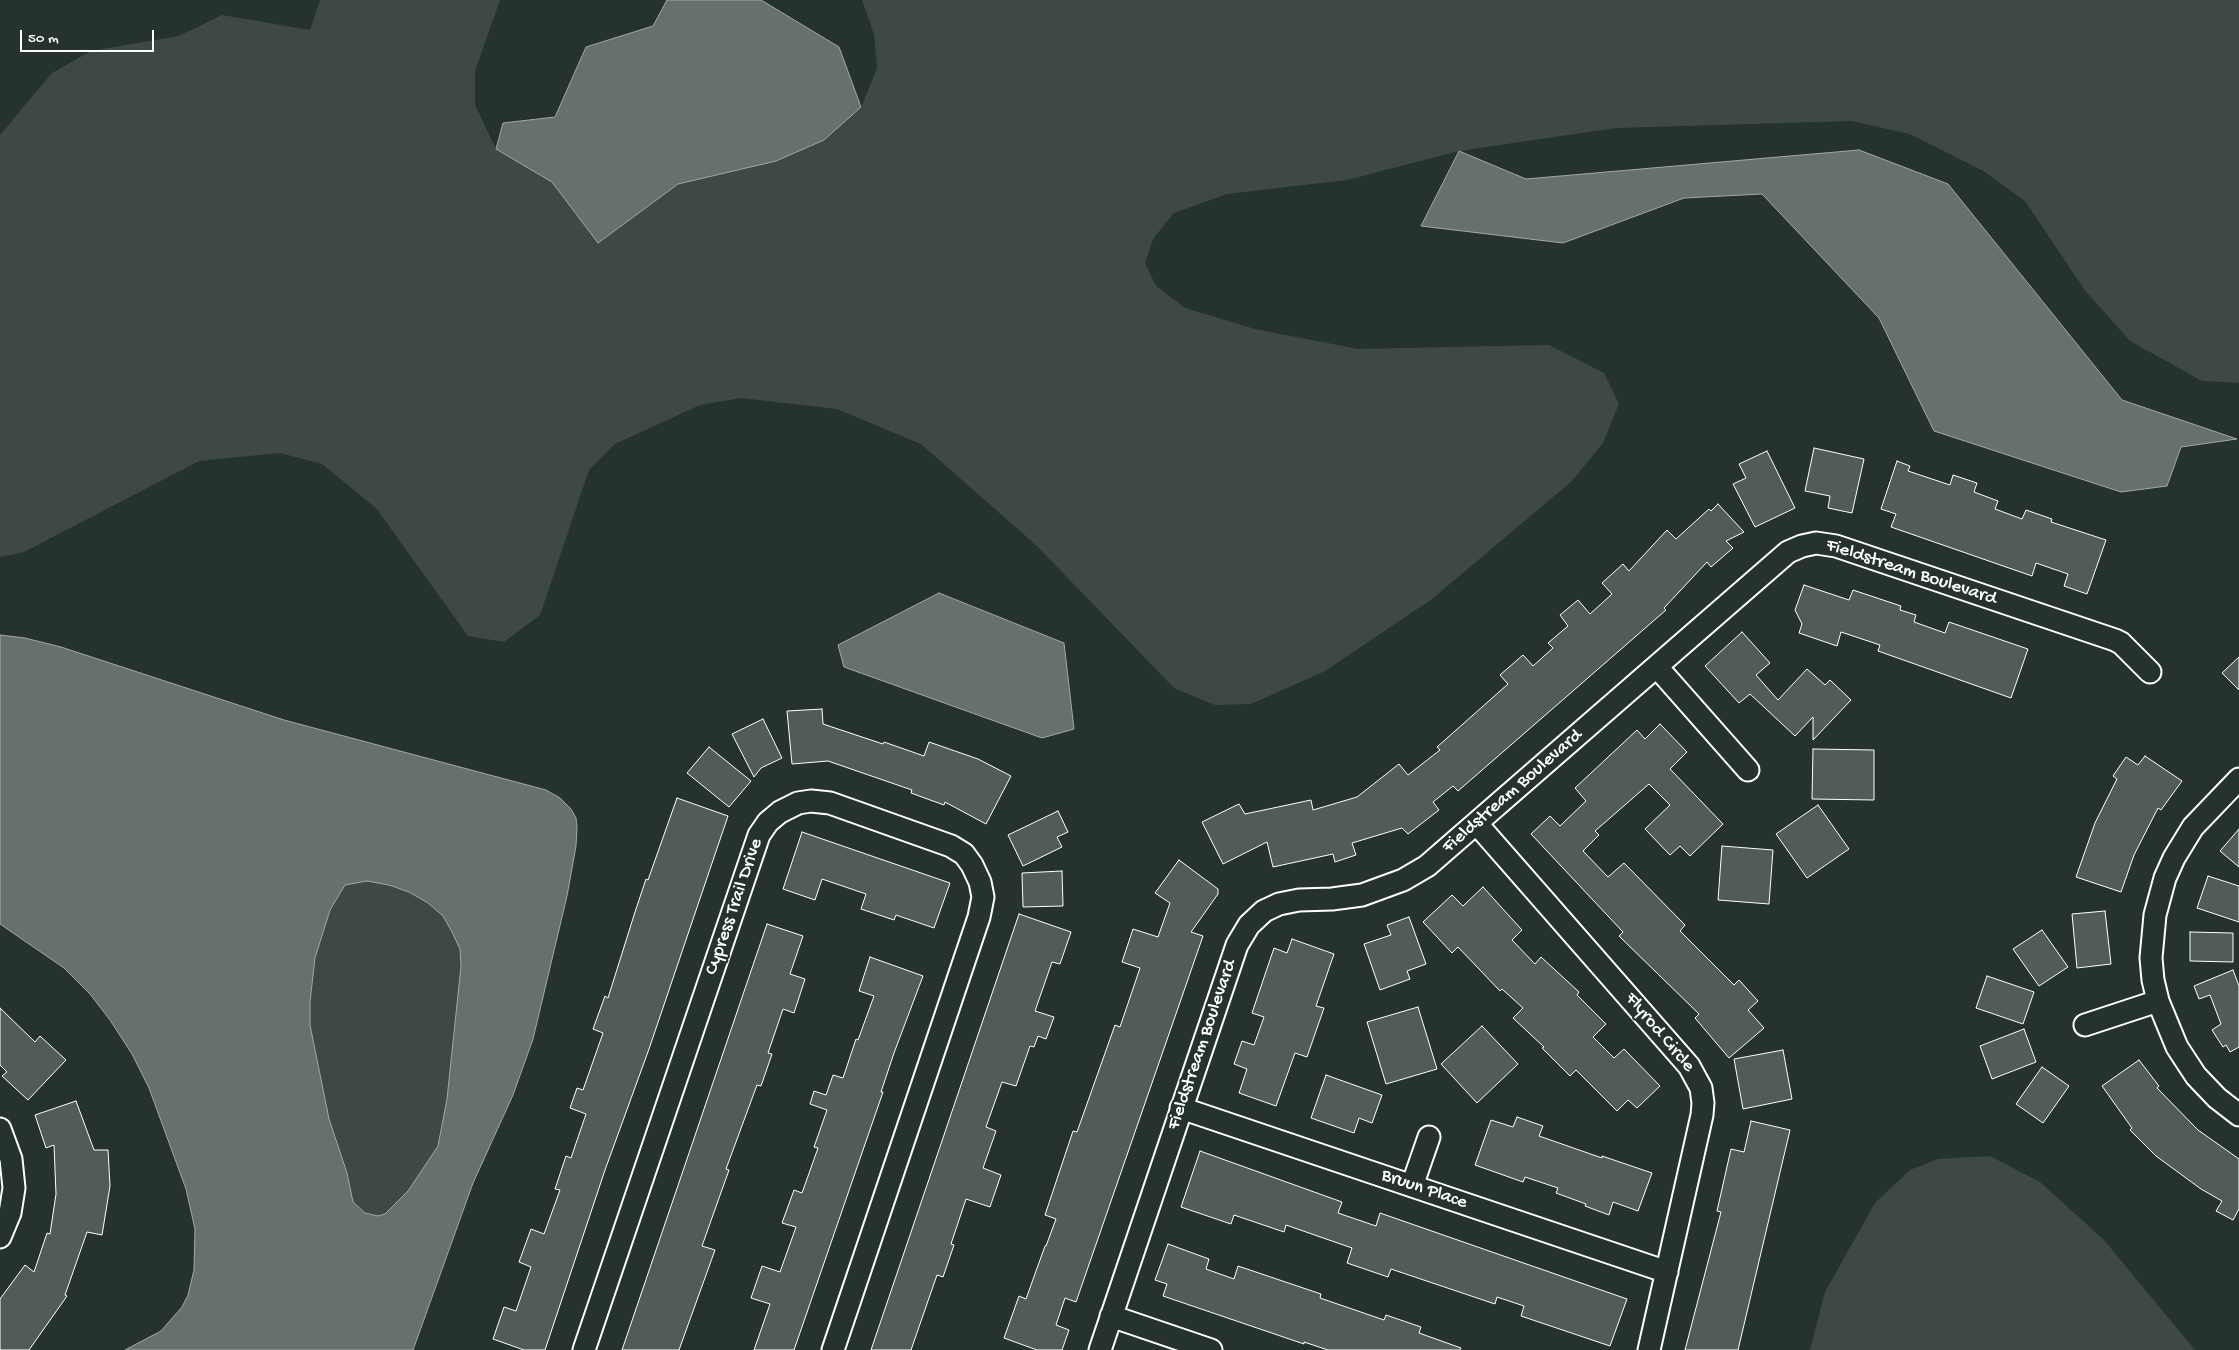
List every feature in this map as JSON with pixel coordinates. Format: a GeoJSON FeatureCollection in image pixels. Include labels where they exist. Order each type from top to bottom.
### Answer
{"type":"FeatureCollection","features":[{"type":"Feature","properties":{"kind":"street","name":"Fieldstream Boulevard"},"geometry":{"type":"LineString","coordinates":[[1100,1350],[1237,945],[1245,930],[1259,915],[1271,907],[1287,902],[1351,897],[1396,883],[1433,862],[1781,556],[1795,548],[1816,543],[1836,546],[2115,640],[2121,643],[2150,672]]}},
{"type":"Feature","properties":{"kind":"street"},"geometry":{"type":"LineString","coordinates":[[1657,667],[1748,770]]}},
{"type":"Feature","properties":{"kind":"street"},"geometry":{"type":"LineString","coordinates":[[2239,780],[2193,827],[2176,853],[2165,878],[2155,915],[2152,943],[2152,980],[2176,1047],[2186,1063],[2206,1087],[2239,1115]]}},
{"type":"Feature","properties":{"kind":"street","name":"Cypress Trail Drive"},"geometry":{"type":"LineString","coordinates":[[584,1350],[759,835],[768,822],[780,812],[798,803],[811,801],[830,803],[951,846],[964,854],[972,865],[980,882],[983,897],[979,917],[833,1350]]}},
{"type":"Feature","properties":{"kind":"street","name":"Flyrod Circle"},"geometry":{"type":"LineString","coordinates":[[1477,824],[1689,1066],[1698,1080],[1703,1096],[1703,1109],[1649,1350]]}},
{"type":"Feature","properties":{"kind":"street"},"geometry":{"type":"LineString","coordinates":[[2085,1025],[2158,1001]]}},
{"type":"Feature","properties":{"kind":"street","name":"Bruun Place"},"geometry":{"type":"LineString","coordinates":[[1181,1108],[1667,1272]]}},
{"type":"Feature","properties":{"kind":"street"},"geometry":{"type":"LineString","coordinates":[[0,1129],[12,1159],[14,1188],[10,1213],[0,1238]]}},
{"type":"Feature","properties":{"kind":"street"},"geometry":{"type":"LineString","coordinates":[[1412,1186],[1429,1136]]}},
{"type":"Feature","properties":{"kind":"street"},"geometry":{"type":"LineString","coordinates":[[1111,1316],[1211,1350]]}},
{"type":"Feature","properties":{"kind":"shaded area"},"geometry":{"type":"Polygon","coordinates":[[[320,0],[500,0],[475,71],[475,105],[496,149],[552,182],[598,243],[678,184],[776,161],[861,108],[877,68],[874,34],[862,0],[2239,0],[2239,383],[2202,381],[2130,341],[2084,289],[2025,201],[1985,172],[1910,134],[1851,121],[1616,128],[1459,151],[1347,180],[1227,194],[1174,213],[1153,239],[1145,263],[1156,286],[1185,308],[1255,329],[1358,349],[1549,345],[1604,373],[1619,404],[1603,443],[1572,481],[1432,599],[1325,671],[1251,704],[1215,705],[1174,688],[1037,546],[921,444],[837,409],[741,398],[700,405],[615,444],[589,470],[540,615],[504,642],[468,636],[376,508],[322,464],[280,453],[199,461],[24,552],[0,557],[0,135],[52,73],[91,51],[179,36],[222,15],[310,30],[320,0]]]}},
{"type":"Feature","properties":{"kind":"shaded area"},"geometry":{"type":"Polygon","coordinates":[[[667,0],[761,0],[839,47],[861,107],[824,140],[776,161],[678,184],[598,243],[552,182],[496,149],[503,123],[555,117],[586,47],[653,26],[667,0]]]}},
{"type":"Feature","properties":{"kind":"shaded area"},"geometry":{"type":"Polygon","coordinates":[[[1859,150],[1948,184],[2122,400],[2237,439],[2181,447],[2167,486],[2121,492],[1934,431],[1879,318],[1762,194],[1684,198],[1563,243],[1421,226],[1459,151],[1526,179],[1859,150]]]}},
{"type":"Feature","properties":{"kind":"shaded area"},"geometry":{"type":"Polygon","coordinates":[[[939,593],[1064,643],[1074,729],[1042,738],[844,667],[838,645],[939,593]]]}},
{"type":"Feature","properties":{"kind":"shaded area"},"geometry":{"type":"Polygon","coordinates":[[[0,635],[25,638],[61,647],[284,720],[546,790],[560,798],[571,809],[576,818],[576,846],[567,896],[533,1039],[513,1095],[473,1183],[413,1350],[125,1350],[161,1331],[182,1307],[188,1295],[194,1270],[195,1229],[186,1189],[149,1088],[132,1054],[110,1020],[90,994],[64,968],[0,924],[0,635]],[[367,881],[345,885],[330,910],[315,958],[310,1002],[310,1025],[329,1119],[347,1173],[353,1202],[365,1213],[378,1216],[385,1214],[408,1191],[438,1146],[447,1099],[461,966],[460,949],[443,916],[428,903],[409,892],[389,885],[367,881]]]}},
{"type":"Feature","properties":{"kind":"shaded area"},"geometry":{"type":"Polygon","coordinates":[[[367,881],[389,885],[409,892],[428,903],[443,916],[460,949],[461,966],[447,1099],[438,1146],[408,1191],[385,1214],[378,1216],[365,1213],[353,1202],[347,1173],[329,1119],[310,1025],[310,1002],[315,958],[330,910],[345,885],[367,881]]]}},
{"type":"Feature","properties":{"kind":"shaded area"},"geometry":{"type":"Polygon","coordinates":[[[1990,1156],[2040,1182],[2104,1240],[2195,1350],[1810,1350],[1825,1292],[1875,1203],[1910,1170],[1938,1159],[1990,1156]]]}},
{"type":"Feature","properties":{"kind":"building"},"geometry":{"type":"Polygon","coordinates":[[[1814,448],[1864,459],[1852,513],[1828,508],[1830,496],[1805,491],[1814,448]]]}},
{"type":"Feature","properties":{"kind":"building"},"geometry":{"type":"Polygon","coordinates":[[[1767,451],[1795,508],[1755,527],[1733,484],[1746,478],[1739,464],[1767,451]]]}},
{"type":"Feature","properties":{"kind":"building"},"geometry":{"type":"Polygon","coordinates":[[[1897,461],[1910,466],[1908,471],[1950,485],[1953,475],[1977,483],[1974,492],[1998,501],[1995,509],[2022,519],[2026,510],[2052,519],[2051,522],[2106,540],[2087,594],[2064,586],[2068,574],[2036,563],[2032,576],[1891,527],[1896,514],[1881,509],[1897,461]]]}},
{"type":"Feature","properties":{"kind":"building"},"geometry":{"type":"Polygon","coordinates":[[[1718,504],[1744,532],[1726,541],[1733,548],[1711,567],[1707,562],[1664,608],[1666,610],[1458,791],[1453,786],[1433,802],[1439,810],[1408,834],[1402,828],[1352,843],[1356,855],[1335,862],[1333,854],[1273,867],[1267,842],[1223,864],[1202,822],[1239,804],[1245,814],[1311,800],[1313,810],[1357,797],[1399,764],[1408,775],[1440,750],[1437,747],[1508,684],[1500,675],[1523,655],[1533,666],[1553,648],[1548,643],[1568,626],[1560,615],[1578,600],[1590,614],[1612,594],[1602,583],[1623,564],[1629,571],[1667,530],[1676,539],[1709,509],[1711,511],[1718,504]]]}},
{"type":"Feature","properties":{"kind":"building"},"geometry":{"type":"Polygon","coordinates":[[[1804,585],[1849,600],[1853,590],[1901,606],[1900,610],[1916,615],[1914,622],[1945,633],[1949,622],[2028,649],[2011,698],[1878,651],[1880,645],[1841,632],[1837,646],[1799,633],[1802,624],[1795,610],[1804,585]]]}},
{"type":"Feature","properties":{"kind":"building"},"geometry":{"type":"Polygon","coordinates":[[[1742,632],[1770,663],[1756,675],[1778,700],[1807,669],[1825,685],[1830,680],[1851,700],[1813,740],[1813,717],[1795,736],[1750,694],[1739,703],[1705,666],[1742,632]]]}},
{"type":"Feature","properties":{"kind":"building"},"geometry":{"type":"Polygon","coordinates":[[[2239,657],[2239,690],[2222,673],[2239,657]]]}},
{"type":"Feature","properties":{"kind":"building"},"geometry":{"type":"Polygon","coordinates":[[[822,709],[823,724],[924,756],[929,742],[978,759],[1011,776],[986,824],[945,802],[944,805],[911,793],[912,790],[828,761],[792,764],[787,711],[822,709]]]}},
{"type":"Feature","properties":{"kind":"building"},"geometry":{"type":"Polygon","coordinates":[[[763,719],[782,758],[761,768],[754,777],[732,734],[763,719]]]}},
{"type":"Feature","properties":{"kind":"building"},"geometry":{"type":"Polygon","coordinates":[[[1660,724],[1687,752],[1670,769],[1723,824],[1690,856],[1680,846],[1670,855],[1645,829],[1670,805],[1649,784],[1595,831],[1599,835],[1583,851],[1608,877],[1624,863],[1685,925],[1680,931],[1734,985],[1739,980],[1758,1001],[1748,1010],[1764,1028],[1729,1058],[1695,1018],[1699,1014],[1619,936],[1623,932],[1531,834],[1550,816],[1560,826],[1586,801],[1575,788],[1637,730],[1645,739],[1660,724]]]}},
{"type":"Feature","properties":{"kind":"building"},"geometry":{"type":"Polygon","coordinates":[[[709,747],[751,781],[729,807],[687,773],[709,747]]]}},
{"type":"Feature","properties":{"kind":"building"},"geometry":{"type":"Polygon","coordinates":[[[1813,749],[1874,750],[1874,800],[1812,799],[1813,749]]]}},
{"type":"Feature","properties":{"kind":"building"},"geometry":{"type":"Polygon","coordinates":[[[2145,756],[2182,781],[2161,810],[2158,808],[2134,855],[2121,892],[2076,877],[2095,823],[2117,779],[2113,776],[2126,757],[2138,765],[2145,756]]]}},
{"type":"Feature","properties":{"kind":"building"},"geometry":{"type":"Polygon","coordinates":[[[677,798],[728,816],[649,1049],[605,1170],[545,1350],[524,1350],[493,1339],[504,1307],[516,1311],[531,1267],[519,1262],[531,1229],[544,1234],[560,1190],[555,1189],[566,1156],[571,1158],[586,1114],[570,1108],[577,1088],[583,1090],[603,1033],[593,1029],[605,996],[608,998],[646,879],[648,880],[677,798]]]}},
{"type":"Feature","properties":{"kind":"building"},"geometry":{"type":"Polygon","coordinates":[[[1818,805],[1849,849],[1807,878],[1776,834],[1818,805]]]}},
{"type":"Feature","properties":{"kind":"building"},"geometry":{"type":"Polygon","coordinates":[[[1058,811],[1068,832],[1057,837],[1062,847],[1023,866],[1008,835],[1058,811]]]}},
{"type":"Feature","properties":{"kind":"building"},"geometry":{"type":"Polygon","coordinates":[[[2239,829],[2239,867],[2220,851],[2239,829]]]}},
{"type":"Feature","properties":{"kind":"building"},"geometry":{"type":"Polygon","coordinates":[[[802,832],[950,883],[934,928],[896,915],[894,920],[861,909],[866,894],[822,879],[815,900],[783,889],[802,832]]]}},
{"type":"Feature","properties":{"kind":"building"},"geometry":{"type":"Polygon","coordinates":[[[1722,846],[1773,850],[1769,904],[1718,900],[1722,846]]]}},
{"type":"Feature","properties":{"kind":"building"},"geometry":{"type":"Polygon","coordinates":[[[1179,860],[1218,889],[1218,894],[1191,932],[1203,936],[1076,1302],[1065,1298],[1056,1325],[1069,1330],[1062,1350],[1037,1350],[1004,1338],[1019,1296],[1026,1299],[1056,1219],[1045,1215],[1073,1131],[1077,1132],[1115,1025],[1120,1027],[1140,968],[1122,962],[1133,929],[1158,937],[1170,903],[1155,893],[1179,860]]]}},
{"type":"Feature","properties":{"kind":"building"},"geometry":{"type":"Polygon","coordinates":[[[1062,871],[1063,906],[1023,907],[1022,873],[1062,871]]]}},
{"type":"Feature","properties":{"kind":"building"},"geometry":{"type":"Polygon","coordinates":[[[2208,876],[2239,886],[2239,922],[2197,908],[2208,876]]]}},
{"type":"Feature","properties":{"kind":"building"},"geometry":{"type":"Polygon","coordinates":[[[1483,887],[1522,930],[1512,940],[1535,964],[1541,957],[1579,992],[1577,995],[1606,1024],[1593,1037],[1614,1058],[1624,1049],[1660,1086],[1637,1108],[1628,1100],[1617,1111],[1576,1070],[1570,1076],[1542,1048],[1544,1047],[1513,1018],[1523,1008],[1502,989],[1500,991],[1458,947],[1452,953],[1423,922],[1452,895],[1463,906],[1483,887]]]}},
{"type":"Feature","properties":{"kind":"building"},"geometry":{"type":"Polygon","coordinates":[[[2105,911],[2111,964],[2077,968],[2072,914],[2105,911]]]}},
{"type":"Feature","properties":{"kind":"building"},"geometry":{"type":"Polygon","coordinates":[[[1019,914],[1071,932],[1060,964],[1052,962],[1035,1011],[1054,1017],[1046,1039],[1038,1036],[1034,1047],[1030,1046],[1016,1086],[1002,1082],[986,1127],[996,1131],[983,1168],[1001,1175],[990,1207],[966,1199],[951,1244],[954,1245],[943,1277],[937,1275],[911,1350],[871,1350],[1019,914]]]}},
{"type":"Feature","properties":{"kind":"building"},"geometry":{"type":"Polygon","coordinates":[[[1409,917],[1426,964],[1407,971],[1410,979],[1380,990],[1364,944],[1391,935],[1387,925],[1409,917]]]}},
{"type":"Feature","properties":{"kind":"building"},"geometry":{"type":"Polygon","coordinates":[[[767,924],[803,936],[790,974],[805,979],[794,1013],[783,1009],[768,1053],[772,1054],[761,1086],[757,1085],[726,1169],[729,1170],[702,1246],[715,1250],[679,1350],[622,1350],[767,924]]]}},
{"type":"Feature","properties":{"kind":"building"},"geometry":{"type":"Polygon","coordinates":[[[2042,930],[2068,967],[2039,986],[2013,949],[2042,930]]]}},
{"type":"Feature","properties":{"kind":"building"},"geometry":{"type":"Polygon","coordinates":[[[2190,932],[2233,933],[2233,962],[2190,961],[2190,932]]]}},
{"type":"Feature","properties":{"kind":"building"},"geometry":{"type":"Polygon","coordinates":[[[1292,939],[1334,954],[1316,1006],[1324,1008],[1307,1057],[1295,1053],[1276,1106],[1239,1093],[1247,1069],[1234,1064],[1242,1041],[1254,1045],[1264,1017],[1252,1013],[1274,948],[1287,953],[1292,939]]]}},
{"type":"Feature","properties":{"kind":"building"},"geometry":{"type":"Polygon","coordinates":[[[870,957],[923,976],[894,1053],[881,1092],[883,1092],[794,1350],[754,1350],[770,1304],[751,1298],[762,1266],[780,1272],[796,1227],[782,1223],[794,1190],[802,1193],[818,1148],[814,1147],[827,1110],[810,1104],[814,1091],[826,1095],[833,1075],[843,1078],[856,1039],[858,1040],[874,996],[859,991],[870,957]]]}},
{"type":"Feature","properties":{"kind":"building"},"geometry":{"type":"Polygon","coordinates":[[[2233,970],[2239,986],[2239,1047],[2230,1052],[2226,1045],[2223,1047],[2212,1030],[2221,1024],[2210,995],[2199,999],[2194,986],[2233,970]]]}},
{"type":"Feature","properties":{"kind":"building"},"geometry":{"type":"Polygon","coordinates":[[[1987,976],[2034,992],[2023,1024],[1976,1008],[1987,976]]]}},
{"type":"Feature","properties":{"kind":"building"},"geometry":{"type":"Polygon","coordinates":[[[1418,1007],[1437,1069],[1386,1084],[1367,1022],[1418,1007]]]}},
{"type":"Feature","properties":{"kind":"building"},"geometry":{"type":"Polygon","coordinates":[[[0,1008],[35,1042],[40,1036],[66,1060],[28,1100],[2,1076],[7,1072],[0,1065],[0,1008]]]}},
{"type":"Feature","properties":{"kind":"building"},"geometry":{"type":"Polygon","coordinates":[[[1482,1026],[1518,1064],[1477,1103],[1441,1064],[1482,1026]]]}},
{"type":"Feature","properties":{"kind":"building"},"geometry":{"type":"Polygon","coordinates":[[[2024,1029],[2036,1062],[1992,1079],[1980,1046],[2024,1029]]]}},
{"type":"Feature","properties":{"kind":"building"},"geometry":{"type":"Polygon","coordinates":[[[1783,1050],[1792,1099],[1743,1109],[1734,1059],[1783,1050]]]}},
{"type":"Feature","properties":{"kind":"building"},"geometry":{"type":"Polygon","coordinates":[[[2139,1060],[2159,1086],[2157,1088],[2198,1130],[2239,1159],[2239,1209],[2233,1220],[2216,1211],[2222,1201],[2201,1189],[2156,1156],[2130,1130],[2132,1128],[2102,1086],[2139,1060]]]}},
{"type":"Feature","properties":{"kind":"building"},"geometry":{"type":"Polygon","coordinates":[[[2042,1067],[2069,1086],[2043,1123],[2016,1104],[2042,1067]]]}},
{"type":"Feature","properties":{"kind":"building"},"geometry":{"type":"Polygon","coordinates":[[[1326,1075],[1382,1095],[1372,1123],[1359,1118],[1354,1133],[1311,1118],[1326,1075]]]}},
{"type":"Feature","properties":{"kind":"building"},"geometry":{"type":"Polygon","coordinates":[[[76,1101],[94,1150],[108,1150],[110,1186],[102,1235],[87,1232],[65,1295],[67,1296],[29,1350],[0,1350],[0,1299],[25,1265],[34,1272],[47,1233],[50,1234],[56,1194],[54,1145],[46,1148],[35,1115],[76,1101]]]}},
{"type":"Feature","properties":{"kind":"building"},"geometry":{"type":"Polygon","coordinates":[[[1517,1117],[1543,1126],[1539,1136],[1652,1173],[1638,1211],[1613,1202],[1609,1215],[1556,1193],[1558,1188],[1525,1177],[1523,1182],[1475,1165],[1491,1120],[1513,1127],[1517,1117]]]}},
{"type":"Feature","properties":{"kind":"building"},"geometry":{"type":"Polygon","coordinates":[[[1751,1121],[1790,1130],[1738,1350],[1685,1350],[1721,1212],[1717,1211],[1731,1149],[1744,1152],[1751,1121]]]}},
{"type":"Feature","properties":{"kind":"building"},"geometry":{"type":"Polygon","coordinates":[[[1200,1151],[1342,1202],[1338,1213],[1376,1226],[1380,1213],[1627,1299],[1610,1346],[1521,1316],[1524,1306],[1497,1297],[1495,1304],[1391,1269],[1388,1277],[1347,1263],[1352,1248],[1286,1225],[1284,1232],[1234,1215],[1231,1224],[1181,1207],[1200,1151]]]}},
{"type":"Feature","properties":{"kind":"building"},"geometry":{"type":"Polygon","coordinates":[[[1168,1244],[1209,1259],[1206,1269],[1234,1279],[1238,1266],[1321,1294],[1320,1298],[1384,1320],[1386,1315],[1421,1327],[1419,1333],[1461,1348],[1460,1350],[1328,1350],[1304,1342],[1304,1344],[1163,1296],[1167,1284],[1155,1280],[1168,1244]]]}}]}
